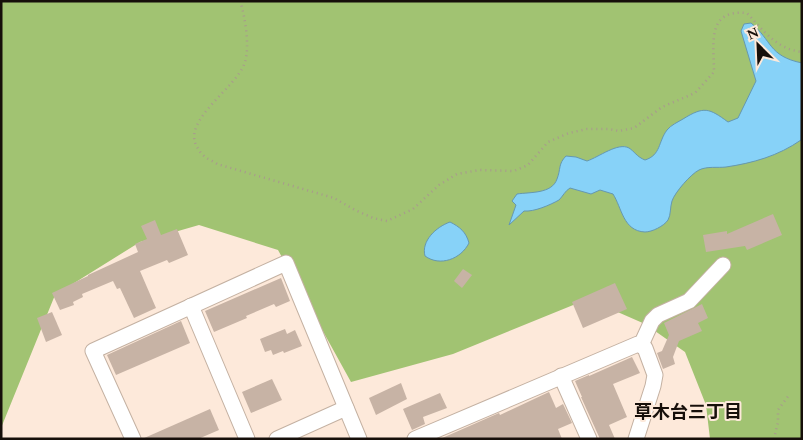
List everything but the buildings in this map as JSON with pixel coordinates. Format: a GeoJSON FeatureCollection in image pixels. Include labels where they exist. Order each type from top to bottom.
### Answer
{"type":"FeatureCollection","features":[{"type":"Feature","properties":{"kind":"street"},"geometry":{"type":"LineString","coordinates":[[133,439],[93,351],[286,263],[359,439]]}},
{"type":"Feature","properties":{"kind":"street"},"geometry":{"type":"LineString","coordinates":[[641,345],[652,321],[658,315],[689,301],[723,265]]}},
{"type":"Feature","properties":{"kind":"street"},"geometry":{"type":"LineString","coordinates":[[190,306],[247,439]]}},
{"type":"Feature","properties":{"kind":"street"},"geometry":{"type":"LineString","coordinates":[[414,439],[443,433],[561,376],[638,344],[645,348],[655,376],[636,439]]}},
{"type":"Feature","properties":{"kind":"street"},"geometry":{"type":"LineString","coordinates":[[561,376],[588,439]]}},
{"type":"Feature","properties":{"kind":"street"},"geometry":{"type":"LineString","coordinates":[[279,438],[346,408]]}},
{"type":"Feature","properties":{"kind":"path"},"geometry":{"type":"LineString","coordinates":[[240,1],[245,14],[245,62],[235,80],[202,116],[194,131],[195,143],[202,156],[217,164],[334,198],[373,218],[387,221],[413,209],[439,184],[457,174],[478,170],[514,170],[528,165],[548,142],[569,133],[587,129],[620,131],[634,128],[662,108],[695,92],[714,72],[713,39],[715,27],[724,16],[737,12],[747,12],[770,38],[785,48],[802,52]]}},
{"type":"Feature","properties":{"kind":"path"},"geometry":{"type":"LineString","coordinates":[[774,439],[778,422],[778,410],[789,395]]}},
{"type":"Feature","properties":{"kind":"green space"},"geometry":{"type":"Polygon","coordinates":[[[1,1],[802,1],[802,439],[710,439],[706,405],[685,352],[645,324],[588,299],[453,354],[351,382],[278,250],[199,225],[140,242],[55,295],[1,428],[1,1]]]}},
{"type":"Feature","properties":{"kind":"water"},"geometry":{"type":"Polygon","coordinates":[[[751,23],[776,52],[791,60],[802,63],[801,140],[774,155],[756,161],[699,170],[676,193],[672,201],[668,220],[651,231],[638,231],[632,228],[624,218],[613,194],[600,190],[591,194],[570,188],[559,200],[547,206],[524,211],[509,225],[516,205],[512,201],[517,194],[546,190],[554,184],[563,159],[566,156],[587,161],[614,148],[625,147],[645,160],[657,151],[669,128],[696,112],[711,111],[728,122],[738,118],[756,81],[741,31],[744,24],[751,23]]]}},
{"type":"Feature","properties":{"kind":"water"},"geometry":{"type":"Polygon","coordinates":[[[450,222],[460,228],[466,236],[469,243],[465,249],[450,260],[437,261],[425,256],[424,250],[427,240],[440,227],[450,222]]]}},
{"type":"Feature","properties":{"kind":"district","name":"草木台三丁目"},"geometry":{"type":"Point","coordinates":[688,412]}}]}
